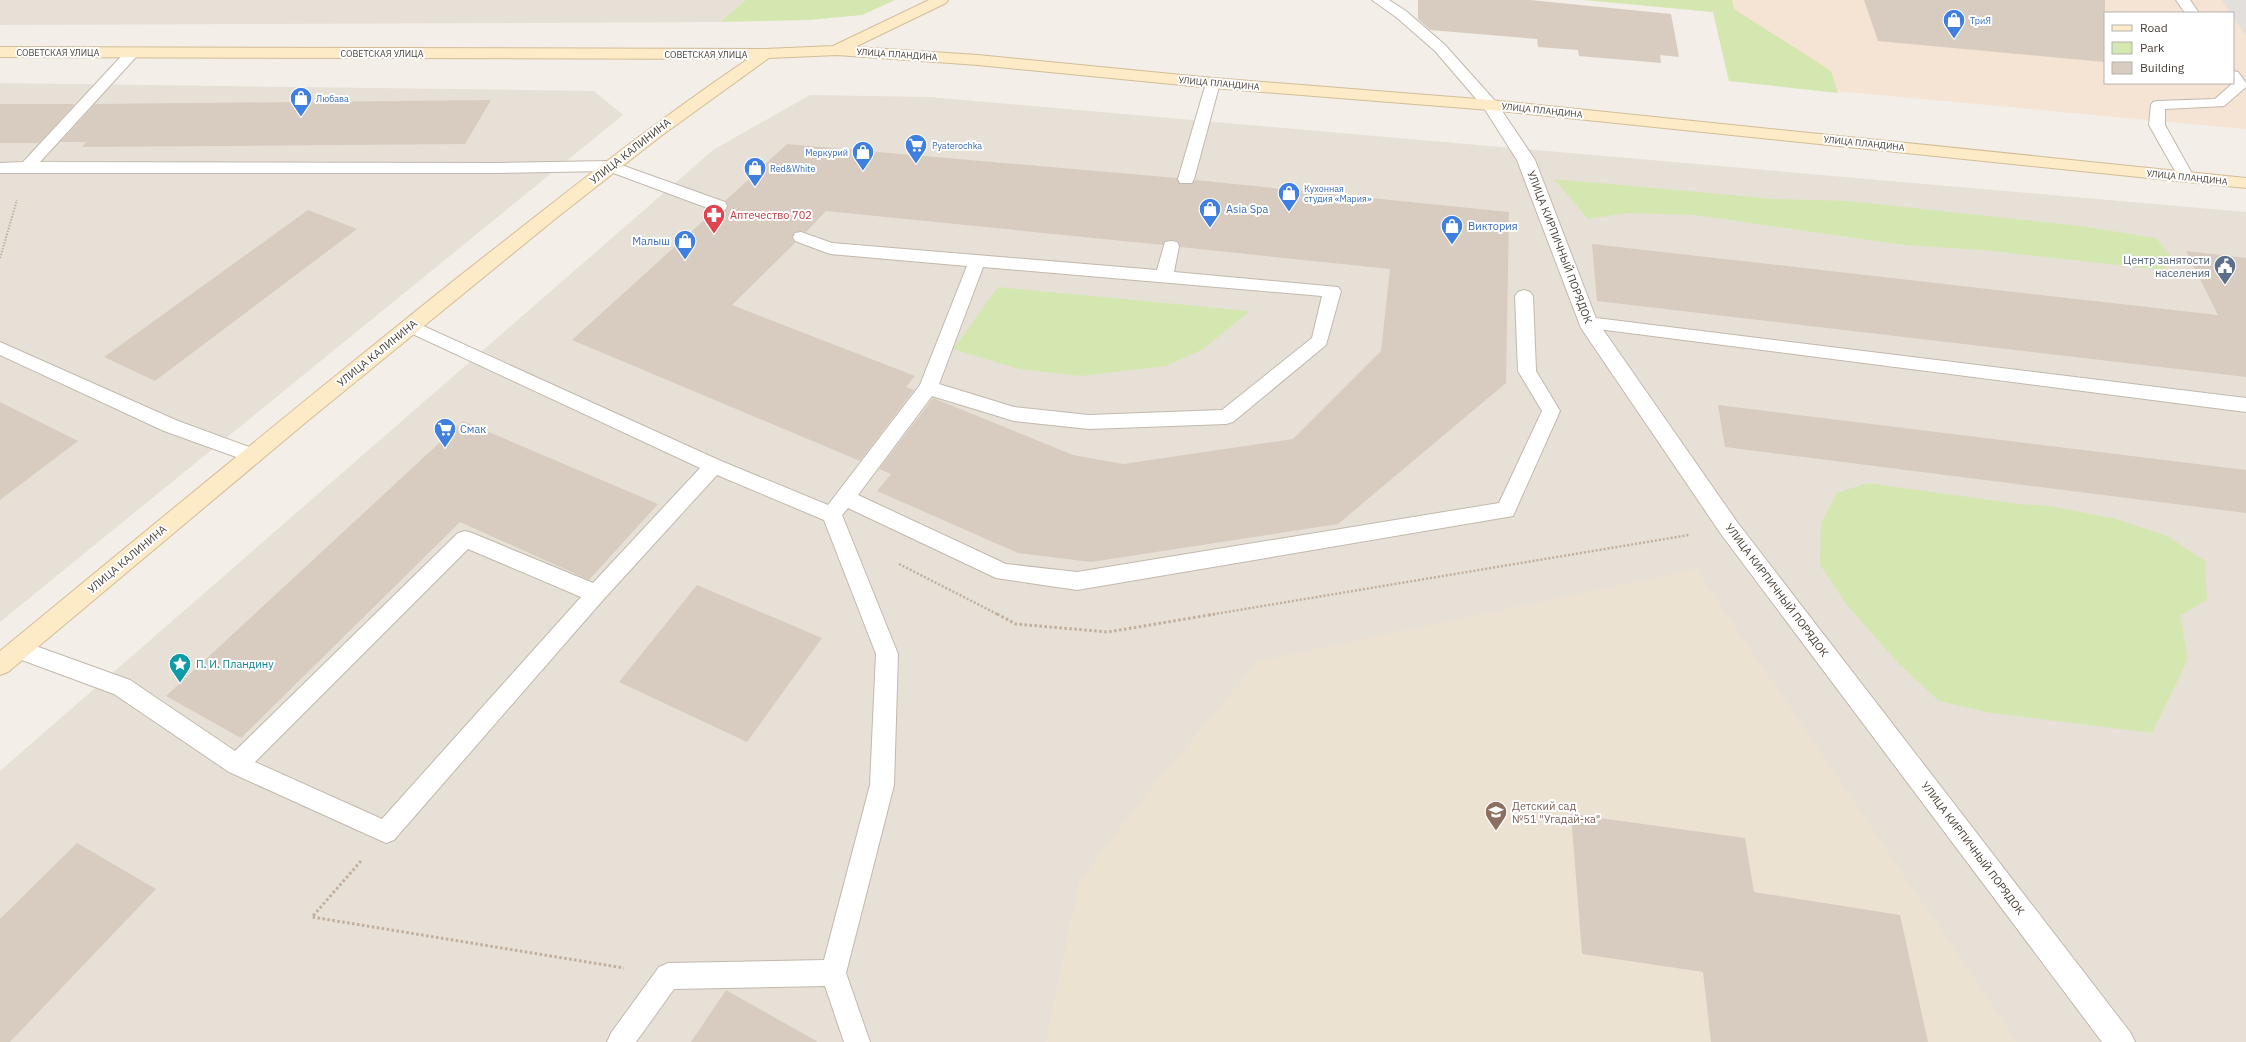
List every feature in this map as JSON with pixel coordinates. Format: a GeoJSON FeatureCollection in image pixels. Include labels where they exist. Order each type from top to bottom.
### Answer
{"type":"FeatureCollection","features":[{"type":"Feature","properties":{"kind":"street"},"geometry":{"type":"LineString","coordinates":[[837,50],[941,0]]}},
{"type":"Feature","properties":{"kind":"street","name":"УЛИЦА КИРПИЧНЫЙ ПОРЯДОК"},"geometry":{"type":"LineString","coordinates":[[1379,0],[1400,14],[1440,48],[1490,105],[1526,160],[1588,323],[1729,528],[2120,1042]]}},
{"type":"Feature","properties":{"kind":"street","name":"УЛИЦА ПЛАНДИНА"},"geometry":{"type":"LineString","coordinates":[[764,54],[837,50],[978,60],[1213,83],[1490,105],[2246,183]]}},
{"type":"Feature","properties":{"kind":"street","name":"СОВЕТСКАЯ УЛИЦА"},"geometry":{"type":"LineString","coordinates":[[0,52],[764,54]]}},
{"type":"Feature","properties":{"kind":"street","name":"УЛИЦА КАЛИНИНА"},"geometry":{"type":"LineString","coordinates":[[0,664],[410,326],[610,166],[701,97],[764,54]]}},
{"type":"Feature","properties":{"kind":"lane"},"geometry":{"type":"LineString","coordinates":[[2183,0],[2191,12]]}},
{"type":"Feature","properties":{"kind":"lane"},"geometry":{"type":"LineString","coordinates":[[27,167],[132,53]]}},
{"type":"Feature","properties":{"kind":"lane"},"geometry":{"type":"LineString","coordinates":[[2186,177],[2157,125],[2158,105],[2219,103],[2240,85],[2234,76]]}},
{"type":"Feature","properties":{"kind":"lane"},"geometry":{"type":"LineString","coordinates":[[1186,179],[1213,83]]}},
{"type":"Feature","properties":{"kind":"lane"},"geometry":{"type":"LineString","coordinates":[[0,168],[499,168],[610,166],[719,206]]}},
{"type":"Feature","properties":{"kind":"lane"},"geometry":{"type":"LineString","coordinates":[[801,237],[830,248],[1164,278],[1332,291],[1320,341],[1226,416],[1089,422],[1014,414],[928,388]]}},
{"type":"Feature","properties":{"kind":"lane"},"geometry":{"type":"LineString","coordinates":[[1164,278],[1171,246]]}},
{"type":"Feature","properties":{"kind":"lane"},"geometry":{"type":"LineString","coordinates":[[832,515],[928,388],[976,261]]}},
{"type":"Feature","properties":{"kind":"lane"},"geometry":{"type":"LineString","coordinates":[[844,498],[1002,572],[1077,581],[1506,510],[1551,411],[1527,371],[1524,296]]}},
{"type":"Feature","properties":{"kind":"lane"},"geometry":{"type":"LineString","coordinates":[[1588,323],[2246,405]]}},
{"type":"Feature","properties":{"kind":"lane"},"geometry":{"type":"LineString","coordinates":[[410,326],[714,466],[832,515],[887,654],[882,785],[833,973],[857,1042]]}},
{"type":"Feature","properties":{"kind":"lane"},"geometry":{"type":"LineString","coordinates":[[0,348],[171,426],[253,456]]}},
{"type":"Feature","properties":{"kind":"lane"},"geometry":{"type":"LineString","coordinates":[[19,649],[122,687],[237,765],[386,832],[596,594],[714,466]]}},
{"type":"Feature","properties":{"kind":"lane"},"geometry":{"type":"LineString","coordinates":[[237,765],[465,539],[596,594]]}},
{"type":"Feature","properties":{"kind":"lane"},"geometry":{"type":"LineString","coordinates":[[620,1042],[668,976],[833,973]]}},
{"type":"Feature","properties":{"kind":"path"},"geometry":{"type":"LineString","coordinates":[[0,258],[27,167]]}},
{"type":"Feature","properties":{"kind":"path"},"geometry":{"type":"LineString","coordinates":[[386,832],[312,917],[668,976]]}},
{"type":"Feature","properties":{"kind":"shaded area"},"geometry":{"type":"Polygon","coordinates":[[[0,0],[746,0],[720,22],[0,25],[0,0]]]}},
{"type":"Feature","properties":{"kind":"shaded area"},"geometry":{"type":"Polygon","coordinates":[[[1584,0],[2246,0],[2246,129],[1729,81],[1713,12],[1584,0]]]}},
{"type":"Feature","properties":{"kind":"shaded area"},"geometry":{"type":"Polygon","coordinates":[[[2222,0],[2246,0],[2246,36],[2234,18],[2234,12],[2230,12],[2222,0]]]}},
{"type":"Feature","properties":{"kind":"shaded area"},"geometry":{"type":"Polygon","coordinates":[[[0,83],[594,91],[623,115],[0,622],[0,83]]]}},
{"type":"Feature","properties":{"kind":"shaded area"},"geometry":{"type":"Polygon","coordinates":[[[810,95],[929,97],[2246,212],[2246,1042],[0,1042],[0,771],[713,150],[810,95]]]}},
{"type":"Feature","properties":{"kind":"shaded area","name":"Детский сад №51 \"Угадай-ка\""},"geometry":{"type":"Polygon","coordinates":[[[1696,569],[2017,1042],[1046,1042],[1079,881],[1156,782],[1259,661],[1696,569]]]}},
{"type":"Feature","properties":{"kind":"green space"},"geometry":{"type":"Polygon","coordinates":[[[746,0],[895,0],[862,15],[809,20],[720,22],[746,0]]]}},
{"type":"Feature","properties":{"kind":"green space"},"geometry":{"type":"Polygon","coordinates":[[[1584,0],[1732,0],[1734,9],[1831,71],[1838,93],[1729,81],[1713,12],[1584,0]]]}},
{"type":"Feature","properties":{"kind":"green space"},"geometry":{"type":"Polygon","coordinates":[[[1554,179],[1775,199],[1849,201],[2081,226],[2156,238],[2173,259],[2163,270],[1982,250],[1904,245],[1695,215],[1627,213],[1588,219],[1554,179]]]}},
{"type":"Feature","properties":{"kind":"green space"},"geometry":{"type":"Polygon","coordinates":[[[998,287],[1250,311],[1203,349],[1166,366],[1081,376],[1019,369],[953,349],[998,287]]]}},
{"type":"Feature","properties":{"kind":"green space"},"geometry":{"type":"Polygon","coordinates":[[[1867,483],[2019,504],[2051,506],[2116,519],[2167,536],[2205,561],[2207,600],[2180,616],[2188,659],[2152,733],[1991,713],[1939,701],[1899,664],[1846,604],[1820,565],[1821,523],[1837,493],[1867,483]]]}},
{"type":"Feature","properties":{"kind":"building"},"geometry":{"type":"Polygon","coordinates":[[[1418,0],[1530,0],[1671,14],[1679,57],[1660,55],[1661,63],[1579,56],[1578,50],[1538,47],[1537,39],[1430,30],[1418,19],[1418,0]]]}},
{"type":"Feature","properties":{"kind":"building"},"geometry":{"type":"Polygon","coordinates":[[[1864,0],[2105,0],[2104,62],[1878,41],[1864,0]]]}},
{"type":"Feature","properties":{"kind":"building"},"geometry":{"type":"Polygon","coordinates":[[[491,100],[465,144],[82,147],[86,142],[60,142],[95,104],[491,100]]]}},
{"type":"Feature","properties":{"kind":"building"},"geometry":{"type":"Polygon","coordinates":[[[0,104],[75,104],[39,143],[0,143],[0,104]]]}},
{"type":"Feature","properties":{"kind":"building"},"geometry":{"type":"Polygon","coordinates":[[[787,144],[1177,178],[1180,184],[1192,184],[1195,180],[1509,212],[1506,383],[1338,524],[1091,562],[1018,553],[877,491],[891,474],[879,469],[933,398],[1073,455],[1123,464],[1293,439],[1381,351],[1390,269],[1180,247],[1178,241],[1171,240],[1165,241],[1163,245],[826,211],[806,232],[794,232],[792,238],[795,243],[732,305],[915,376],[906,387],[914,390],[860,461],[572,340],[713,212],[726,211],[728,205],[725,201],[787,144]]]}},
{"type":"Feature","properties":{"kind":"building"},"geometry":{"type":"Polygon","coordinates":[[[308,210],[357,229],[155,381],[104,357],[308,210]]]}},
{"type":"Feature","properties":{"kind":"building"},"geometry":{"type":"Polygon","coordinates":[[[1592,244],[2218,315],[2186,251],[2246,258],[2246,377],[1597,301],[1592,244]]]}},
{"type":"Feature","properties":{"kind":"building"},"geometry":{"type":"Polygon","coordinates":[[[0,402],[78,441],[0,500],[0,402]]]}},
{"type":"Feature","properties":{"kind":"building"},"geometry":{"type":"Polygon","coordinates":[[[1718,405],[2246,470],[2246,513],[1725,447],[1718,405]]]}},
{"type":"Feature","properties":{"kind":"building"},"geometry":{"type":"Polygon","coordinates":[[[463,421],[658,504],[589,580],[460,522],[241,738],[166,696],[463,421]]]}},
{"type":"Feature","properties":{"kind":"building"},"geometry":{"type":"Polygon","coordinates":[[[697,585],[822,638],[747,742],[619,682],[697,585]]]}},
{"type":"Feature","properties":{"kind":"building"},"geometry":{"type":"Polygon","coordinates":[[[1571,814],[1745,838],[1754,892],[1900,915],[1928,1042],[1711,1042],[1703,972],[1582,954],[1571,814]]]}},
{"type":"Feature","properties":{"kind":"building"},"geometry":{"type":"Polygon","coordinates":[[[77,843],[156,889],[10,1042],[0,1042],[0,919],[77,843]]]}},
{"type":"Feature","properties":{"kind":"building"},"geometry":{"type":"Polygon","coordinates":[[[726,990],[818,1042],[691,1042],[726,990]]]}},
{"type":"Feature","properties":{"kind":"place","name":"ТриЯ"},"geometry":{"type":"Point","coordinates":[1954,40]}},
{"type":"Feature","properties":{"kind":"place","name":"Любава"},"geometry":{"type":"Point","coordinates":[301,118]}},
{"type":"Feature","properties":{"kind":"place","name":"Pyaterochka"},"geometry":{"type":"Point","coordinates":[916,164]}},
{"type":"Feature","properties":{"kind":"place","name":"Меркурий"},"geometry":{"type":"Point","coordinates":[863,172]}},
{"type":"Feature","properties":{"kind":"place","name":"Red&White"},"geometry":{"type":"Point","coordinates":[755,188]}},
{"type":"Feature","properties":{"kind":"place","name":"Кухонная студия «Мария»"},"geometry":{"type":"Point","coordinates":[1289,212]}},
{"type":"Feature","properties":{"kind":"place","name":"Asia Spa"},"geometry":{"type":"Point","coordinates":[1210,228]}},
{"type":"Feature","properties":{"kind":"place","name":"Аптечество 702"},"geometry":{"type":"Point","coordinates":[714,234]}},
{"type":"Feature","properties":{"kind":"place","name":"Виктория"},"geometry":{"type":"Point","coordinates":[1452,246]}},
{"type":"Feature","properties":{"kind":"place","name":"Малыш"},"geometry":{"type":"Point","coordinates":[685,260]}},
{"type":"Feature","properties":{"kind":"place","name":"Центр занятости населения"},"geometry":{"type":"Point","coordinates":[2225,286]}},
{"type":"Feature","properties":{"kind":"place","name":"Смак"},"geometry":{"type":"Point","coordinates":[445,448]}},
{"type":"Feature","properties":{"kind":"place","name":"П. И. Пландину"},"geometry":{"type":"Point","coordinates":[180,684]}},
{"type":"Feature","properties":{"kind":"place","name":"Детский сад №51 \"Угадай-ка\""},"geometry":{"type":"Point","coordinates":[1496,832]}}]}
